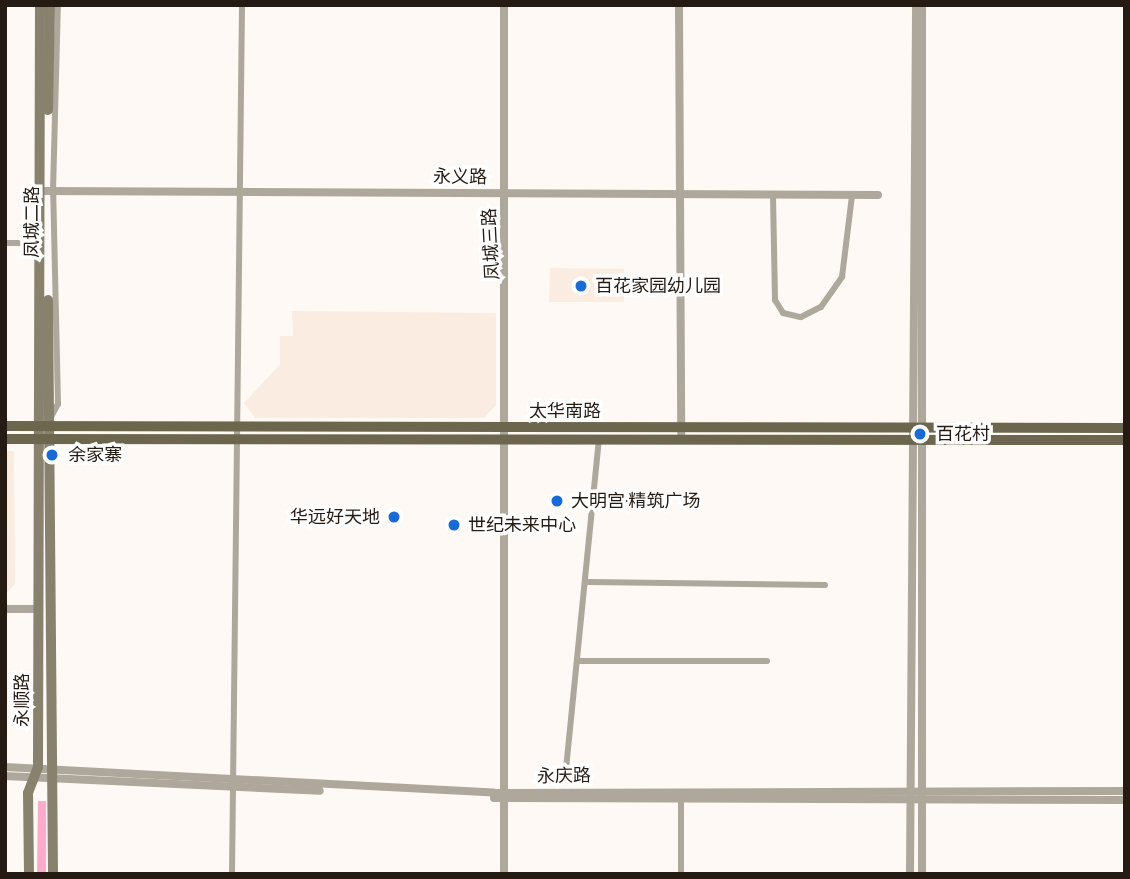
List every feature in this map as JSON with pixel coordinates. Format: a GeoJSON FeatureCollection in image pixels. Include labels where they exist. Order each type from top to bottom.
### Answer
{"type":"FeatureCollection","features":[{"type":"Feature","properties":{"kind":"main road","name":"凤城二路"},"geometry":{"type":"LineString","coordinates":[[40,5],[47,191]]}},
{"type":"Feature","properties":{"kind":"main road","name":"凤城二路"},"geometry":{"type":"LineString","coordinates":[[50,5],[46,423],[50,439]]}},
{"type":"Feature","properties":{"kind":"main road","name":"凤城二路"},"geometry":{"type":"LineString","coordinates":[[37,439],[46,423]]}},
{"type":"Feature","properties":{"kind":"main road","name":"太华南路"},"geometry":{"type":"LineString","coordinates":[[5,426],[46,423],[240,435]]}},
{"type":"Feature","properties":{"kind":"main road","name":"太华南路"},"geometry":{"type":"LineString","coordinates":[[5,439],[240,435],[681,434],[918,427],[1125,428]]}},
{"type":"Feature","properties":{"kind":"main road","name":"太华南路"},"geometry":{"type":"LineString","coordinates":[[509,435],[599,439],[681,434],[919,440],[1125,440]]}},
{"type":"Feature","properties":{"kind":"main road","name":"永顺路"},"geometry":{"type":"LineString","coordinates":[[29,874],[35,772],[37,439]]}},
{"type":"Feature","properties":{"kind":"main road","name":"永顺路"},"geometry":{"type":"LineString","coordinates":[[50,439],[52,874]]}},
{"type":"Feature","properties":{"kind":"street"},"geometry":{"type":"LineString","coordinates":[[46,423],[58,392],[47,191],[58,5]]}},
{"type":"Feature","properties":{"kind":"street"},"geometry":{"type":"LineString","coordinates":[[232,874],[240,435],[242,5]]}},
{"type":"Feature","properties":{"kind":"street","name":"凤城三路"},"geometry":{"type":"LineString","coordinates":[[504,5],[504,194],[509,435],[504,874]]}},
{"type":"Feature","properties":{"kind":"street"},"geometry":{"type":"LineString","coordinates":[[679,5],[684,190],[681,434]]}},
{"type":"Feature","properties":{"kind":"street"},"geometry":{"type":"LineString","coordinates":[[916,5],[922,874]]}},
{"type":"Feature","properties":{"kind":"street"},"geometry":{"type":"LineString","coordinates":[[918,427],[922,5]]}},
{"type":"Feature","properties":{"kind":"street","name":"永义路"},"geometry":{"type":"LineString","coordinates":[[47,191],[504,194],[684,190],[773,195],[878,195]]}},
{"type":"Feature","properties":{"kind":"street"},"geometry":{"type":"LineString","coordinates":[[773,195],[775,300],[783,313],[801,317],[821,307],[842,277],[852,195]]}},
{"type":"Feature","properties":{"kind":"street"},"geometry":{"type":"LineString","coordinates":[[5,243],[20,243]]}},
{"type":"Feature","properties":{"kind":"street"},"geometry":{"type":"LineString","coordinates":[[565,779],[588,582],[599,439]]}},
{"type":"Feature","properties":{"kind":"street"},"geometry":{"type":"LineString","coordinates":[[911,874],[910,795],[919,440]]}},
{"type":"Feature","properties":{"kind":"street"},"geometry":{"type":"LineString","coordinates":[[588,582],[825,585]]}},
{"type":"Feature","properties":{"kind":"street"},"geometry":{"type":"LineString","coordinates":[[5,609],[37,609]]}},
{"type":"Feature","properties":{"kind":"street"},"geometry":{"type":"LineString","coordinates":[[578,661],[766,661]]}},
{"type":"Feature","properties":{"kind":"street","name":"永庆路"},"geometry":{"type":"LineString","coordinates":[[5,768],[53,774],[504,795],[922,795],[1125,791]]}},
{"type":"Feature","properties":{"kind":"street","name":"永庆路"},"geometry":{"type":"LineString","coordinates":[[5,776],[35,772]]}},
{"type":"Feature","properties":{"kind":"street"},"geometry":{"type":"LineString","coordinates":[[681,794],[681,874]]}},
{"type":"Feature","properties":{"kind":"street","name":"永庆路"},"geometry":{"type":"LineString","coordinates":[[922,795],[1125,800]]}},
{"type":"Feature","properties":{"kind":"shaded area"},"geometry":{"type":"Polygon","coordinates":[[[550,268],[624,269],[624,302],[549,302],[550,268]]]}},
{"type":"Feature","properties":{"kind":"shaded area"},"geometry":{"type":"Polygon","coordinates":[[[292,311],[496,313],[496,405],[484,418],[255,418],[244,403],[280,364],[280,336],[293,336],[292,311]]]}},
{"type":"Feature","properties":{"kind":"shaded area"},"geometry":{"type":"Polygon","coordinates":[[[5,451],[14,451],[15,584],[5,595],[5,451]]]}},
{"type":"Feature","properties":{"kind":"shaded area"},"geometry":{"type":"Polygon","coordinates":[[[38,801],[46,801],[46,874],[37,874],[38,801]]]}},
{"type":"Feature","properties":{"kind":"place","name":"百花家园幼儿园"},"geometry":{"type":"Point","coordinates":[581,286]}},
{"type":"Feature","properties":{"kind":"place","name":"百花村"},"geometry":{"type":"Point","coordinates":[920,434]}},
{"type":"Feature","properties":{"kind":"place","name":"余家寨"},"geometry":{"type":"Point","coordinates":[52,455]}},
{"type":"Feature","properties":{"kind":"place","name":"大明宫·精筑广场"},"geometry":{"type":"Point","coordinates":[557,501]}},
{"type":"Feature","properties":{"kind":"place","name":"华远好天地"},"geometry":{"type":"Point","coordinates":[394,517]}},
{"type":"Feature","properties":{"kind":"place","name":"世纪未来中心"},"geometry":{"type":"Point","coordinates":[454,525]}}]}
